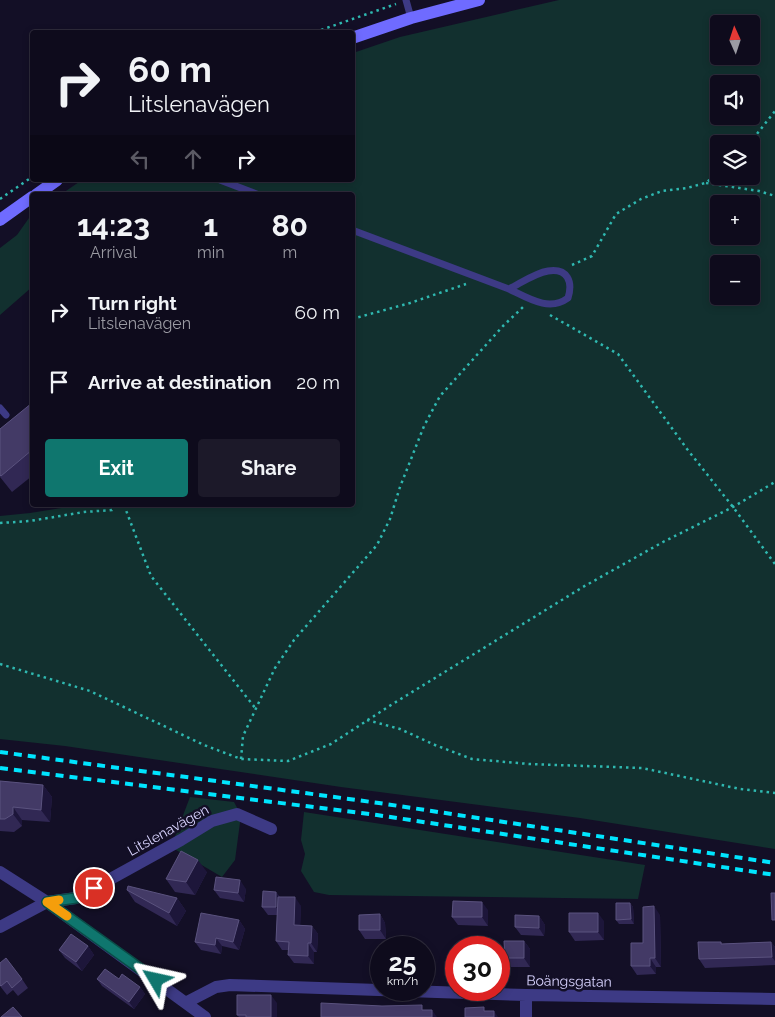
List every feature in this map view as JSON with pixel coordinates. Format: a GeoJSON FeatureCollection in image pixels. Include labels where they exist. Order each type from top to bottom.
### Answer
{"type":"FeatureCollection","features":[{"type":"Feature","properties":{"kind":"main road"},"geometry":{"type":"LineString","coordinates":[[355,37],[411,18],[479,0]]}},
{"type":"Feature","properties":{"kind":"main road"},"geometry":{"type":"LineString","coordinates":[[40,192],[54,182]]}},
{"type":"Feature","properties":{"kind":"main road"},"geometry":{"type":"LineString","coordinates":[[0,220],[30,198]]}},
{"type":"Feature","properties":{"kind":"street","name":"Litslenavägen"},"geometry":{"type":"LineString","coordinates":[[0,927],[47,902],[76,898],[181,840],[212,820],[237,814],[271,829]]}},
{"type":"Feature","properties":{"kind":"street"},"geometry":{"type":"LineString","coordinates":[[0,872],[47,902],[187,1002],[205,1017]]}},
{"type":"Feature","properties":{"kind":"street","name":"Boängsgatan"},"geometry":{"type":"LineString","coordinates":[[187,1002],[216,987],[230,985],[526,996],[775,999]]}},
{"type":"Feature","properties":{"kind":"street"},"geometry":{"type":"LineString","coordinates":[[526,996],[526,1017]]}},
{"type":"Feature","properties":{"kind":"lane"},"geometry":{"type":"LineString","coordinates":[[406,0],[411,18]]}},
{"type":"Feature","properties":{"kind":"lane"},"geometry":{"type":"LineString","coordinates":[[225,182],[251,192]]}},
{"type":"Feature","properties":{"kind":"lane"},"geometry":{"type":"LineString","coordinates":[[355,231],[482,278],[531,299],[553,305],[561,303],[568,298],[570,282],[566,274],[559,271],[547,271],[509,289]]}},
{"type":"Feature","properties":{"kind":"lane"},"geometry":{"type":"LineString","coordinates":[[0,408],[6,415]]}},
{"type":"Feature","properties":{"kind":"path"},"geometry":{"type":"LineString","coordinates":[[321,30],[406,0]]}},
{"type":"Feature","properties":{"kind":"path"},"geometry":{"type":"LineString","coordinates":[[756,135],[775,111]]}},
{"type":"Feature","properties":{"kind":"path"},"geometry":{"type":"LineString","coordinates":[[0,199],[30,178]]}},
{"type":"Feature","properties":{"kind":"path"},"geometry":{"type":"LineString","coordinates":[[559,271],[592,256],[616,214],[641,198],[662,191],[688,188],[710,180]]}},
{"type":"Feature","properties":{"kind":"path"},"geometry":{"type":"LineString","coordinates":[[705,183],[759,191],[775,196]]}},
{"type":"Feature","properties":{"kind":"path"},"geometry":{"type":"LineString","coordinates":[[355,318],[410,303],[482,278]]}},
{"type":"Feature","properties":{"kind":"path"},"geometry":{"type":"LineString","coordinates":[[241,760],[243,736],[275,668],[294,640],[377,545],[390,519],[400,487],[424,426],[440,396],[503,326],[531,299],[556,320],[618,354],[687,449],[775,564]]}},
{"type":"Feature","properties":{"kind":"path"},"geometry":{"type":"LineString","coordinates":[[0,664],[90,691],[204,745],[241,760],[288,760],[331,744],[583,587],[663,542],[733,507],[775,482]]}},
{"type":"Feature","properties":{"kind":"path"},"geometry":{"type":"LineString","coordinates":[[0,524],[112,510],[115,507]]}},
{"type":"Feature","properties":{"kind":"path"},"geometry":{"type":"LineString","coordinates":[[125,507],[151,576],[256,709]]}},
{"type":"Feature","properties":{"kind":"path"},"geometry":{"type":"LineString","coordinates":[[367,720],[400,729],[472,759],[529,764],[642,768],[740,789],[775,793]]}},
{"type":"Feature","properties":{"kind":"green space"},"geometry":{"type":"Polygon","coordinates":[[[559,0],[775,0],[775,849],[580,818],[341,787],[65,746],[0,739],[0,516],[68,507],[355,507],[355,192],[64,192],[79,182],[355,182],[355,52],[400,37],[559,0]]]}},
{"type":"Feature","properties":{"kind":"green space"},"geometry":{"type":"Polygon","coordinates":[[[29,218],[30,289],[0,315],[0,248],[17,235],[29,218]]]}},
{"type":"Feature","properties":{"kind":"green space"},"geometry":{"type":"Polygon","coordinates":[[[190,797],[234,802],[241,815],[235,860],[222,877],[171,847],[190,797]]]}},
{"type":"Feature","properties":{"kind":"green space"},"geometry":{"type":"Polygon","coordinates":[[[304,812],[645,865],[638,899],[329,895],[314,892],[301,871],[305,854],[301,840],[304,812]]]}},
{"type":"Feature","properties":{"kind":"building"},"geometry":{"type":"Polygon","coordinates":[[[30,405],[30,452],[1,476],[0,475],[0,429],[30,405]]]}},
{"type":"Feature","properties":{"kind":"building"},"geometry":{"type":"Polygon","coordinates":[[[0,781],[43,785],[41,810],[13,807],[13,814],[5,819],[0,819],[0,781]]]}},
{"type":"Feature","properties":{"kind":"building"},"geometry":{"type":"Polygon","coordinates":[[[181,851],[198,860],[186,882],[166,879],[181,851]]]}},
{"type":"Feature","properties":{"kind":"building"},"geometry":{"type":"Polygon","coordinates":[[[216,877],[240,880],[238,893],[214,890],[216,877]]]}},
{"type":"Feature","properties":{"kind":"building"},"geometry":{"type":"Polygon","coordinates":[[[128,886],[177,898],[169,913],[127,890],[128,886]]]}},
{"type":"Feature","properties":{"kind":"building"},"geometry":{"type":"Polygon","coordinates":[[[263,891],[276,892],[276,907],[262,907],[263,891]]]}},
{"type":"Feature","properties":{"kind":"building"},"geometry":{"type":"Polygon","coordinates":[[[771,893],[775,893],[775,920],[772,920],[771,893]]]}},
{"type":"Feature","properties":{"kind":"building"},"geometry":{"type":"Polygon","coordinates":[[[278,897],[295,897],[294,925],[312,926],[311,943],[308,943],[308,956],[288,955],[289,942],[276,941],[278,897]]]}},
{"type":"Feature","properties":{"kind":"building"},"geometry":{"type":"Polygon","coordinates":[[[453,901],[482,902],[482,917],[452,917],[453,901]]]}},
{"type":"Feature","properties":{"kind":"building"},"geometry":{"type":"Polygon","coordinates":[[[616,903],[630,903],[631,919],[616,920],[616,903]]]}},
{"type":"Feature","properties":{"kind":"building"},"geometry":{"type":"Polygon","coordinates":[[[654,906],[655,958],[650,958],[650,966],[631,966],[631,943],[643,943],[643,907],[654,906]]]}},
{"type":"Feature","properties":{"kind":"building"},"geometry":{"type":"Polygon","coordinates":[[[201,913],[239,920],[233,942],[216,938],[215,945],[195,942],[201,913]]]}},
{"type":"Feature","properties":{"kind":"building"},"geometry":{"type":"Polygon","coordinates":[[[569,913],[598,913],[598,932],[569,932],[569,913]]]}},
{"type":"Feature","properties":{"kind":"building"},"geometry":{"type":"Polygon","coordinates":[[[380,914],[380,930],[359,930],[359,915],[380,914]]]}},
{"type":"Feature","properties":{"kind":"building"},"geometry":{"type":"Polygon","coordinates":[[[515,915],[539,916],[539,928],[515,927],[515,915]]]}},
{"type":"Feature","properties":{"kind":"building"},"geometry":{"type":"Polygon","coordinates":[[[71,934],[88,946],[76,962],[59,950],[71,934]]]}},
{"type":"Feature","properties":{"kind":"building"},"geometry":{"type":"Polygon","coordinates":[[[510,941],[524,941],[524,958],[510,958],[510,941]]]}},
{"type":"Feature","properties":{"kind":"building"},"geometry":{"type":"Polygon","coordinates":[[[698,942],[721,942],[721,944],[771,942],[772,957],[699,959],[698,942]]]}},
{"type":"Feature","properties":{"kind":"building"},"geometry":{"type":"Polygon","coordinates":[[[6,958],[22,979],[12,988],[7,981],[0,985],[0,963],[6,958]]]}},
{"type":"Feature","properties":{"kind":"building"},"geometry":{"type":"Polygon","coordinates":[[[105,969],[119,979],[122,974],[140,987],[129,1002],[97,979],[105,969]]]}},
{"type":"Feature","properties":{"kind":"building"},"geometry":{"type":"Polygon","coordinates":[[[237,995],[271,995],[271,1017],[237,1015],[237,995]]]}},
{"type":"Feature","properties":{"kind":"building"},"geometry":{"type":"Polygon","coordinates":[[[321,1003],[382,1006],[422,1005],[422,1010],[432,1010],[432,1017],[321,1017],[321,1003]]]}},
{"type":"Feature","properties":{"kind":"building"},"geometry":{"type":"Polygon","coordinates":[[[13,1007],[22,1017],[1,1017],[13,1007]]]}},
{"type":"Feature","properties":{"kind":"building"},"geometry":{"type":"Polygon","coordinates":[[[484,1007],[484,1011],[494,1011],[494,1017],[465,1017],[465,1008],[484,1007]]]}},
{"type":"Feature","properties":{"kind":"railway"},"geometry":{"type":"LineString","coordinates":[[0,752],[379,803],[775,863]]}},
{"type":"Feature","properties":{"kind":"railway"},"geometry":{"type":"LineString","coordinates":[[0,768],[377,815],[775,875]]}},
{"type":"Feature","properties":{"kind":"slow traffic"},"geometry":{"type":"LineString","coordinates":[[59,900],[47,902],[67,916]]}},
{"type":"Feature","properties":{"kind":"route"},"geometry":{"type":"LineString","coordinates":[[94,888],[76,898],[47,902],[156,980]]}}]}
